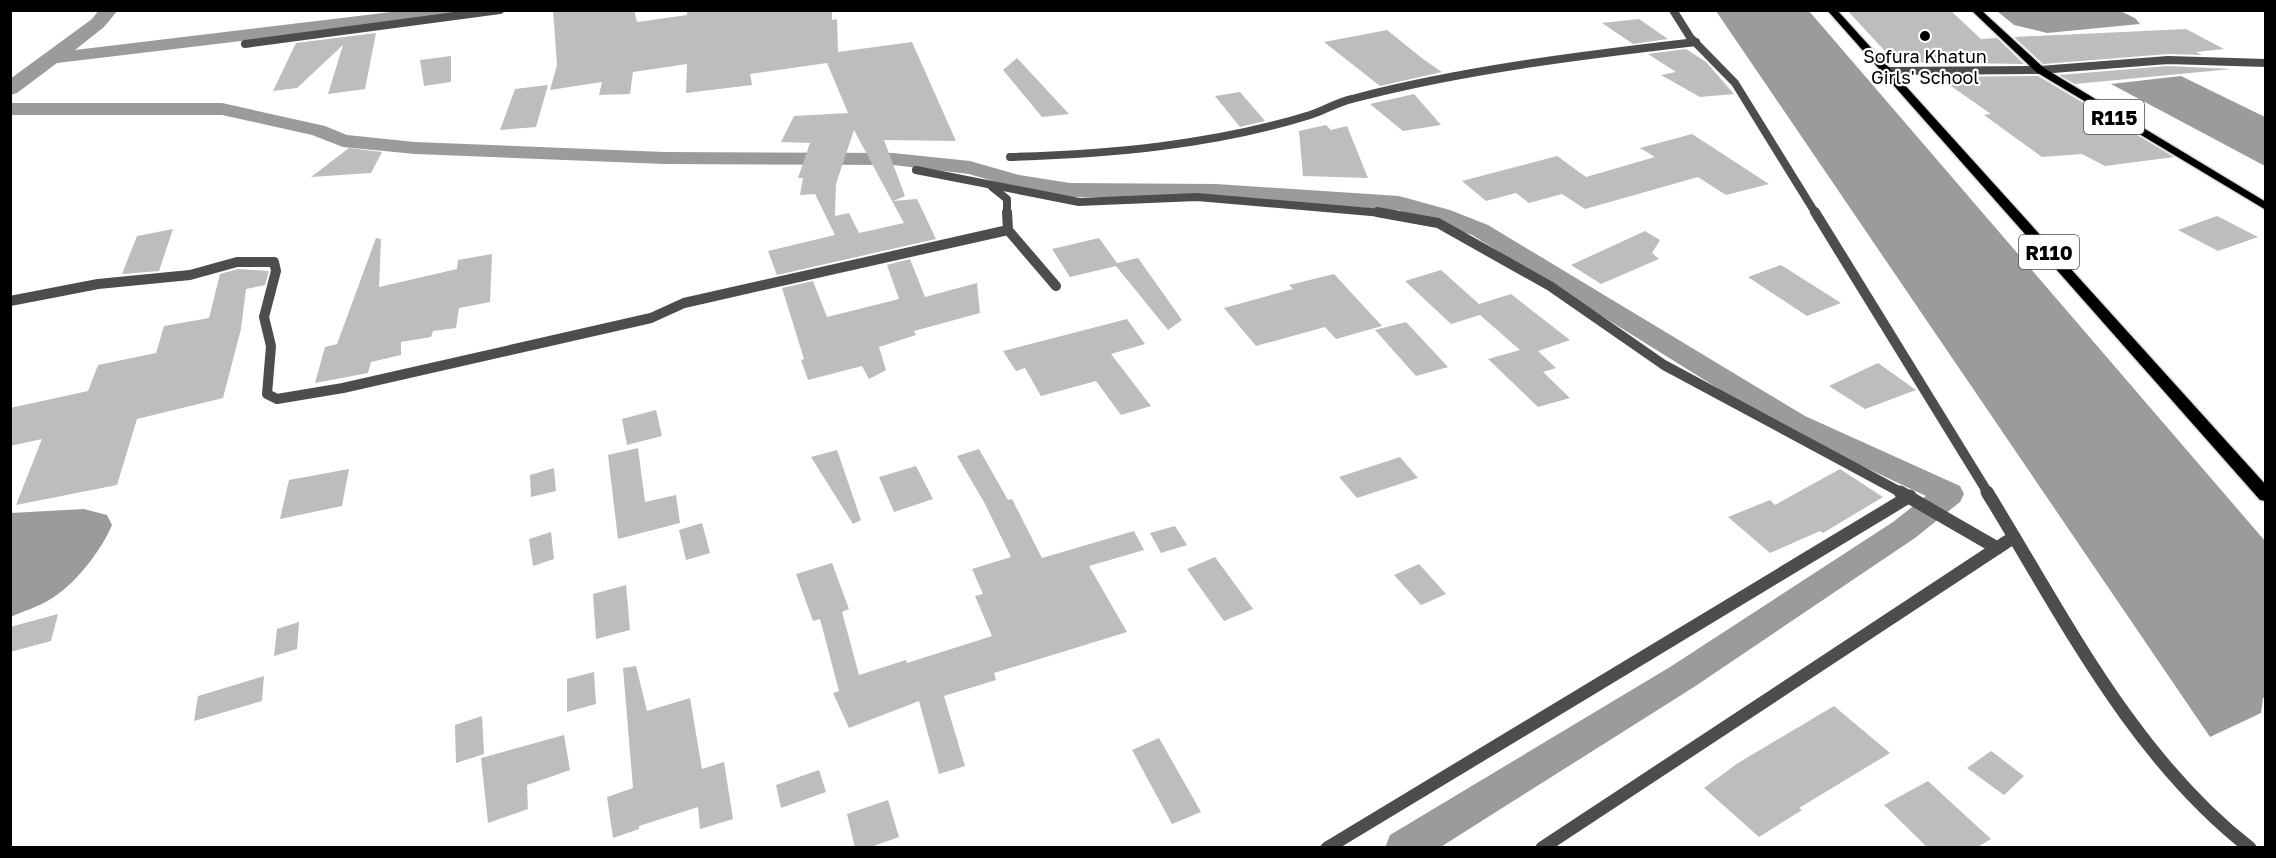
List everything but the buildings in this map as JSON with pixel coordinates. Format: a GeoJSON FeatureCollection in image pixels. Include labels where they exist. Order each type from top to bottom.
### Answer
{"type":"FeatureCollection","features":[{"type":"Feature","properties":{"kind":"main road","name":"R110"},"geometry":{"type":"LineString","coordinates":[[1831,10],[1888,71],[2265,496]]}},
{"type":"Feature","properties":{"kind":"main road","name":"R115"},"geometry":{"type":"LineString","coordinates":[[1975,10],[2040,70],[2265,207]]}},
{"type":"Feature","properties":{"kind":"street"},"geometry":{"type":"LineString","coordinates":[[245,44],[500,10]]}},
{"type":"Feature","properties":{"kind":"street"},"geometry":{"type":"LineString","coordinates":[[1673,10],[1695,42],[1735,83],[2127,719],[2156,758],[2194,800],[2250,848]]}},
{"type":"Feature","properties":{"kind":"street"},"geometry":{"type":"LineString","coordinates":[[1010,157],[1086,155],[1208,139],[1310,115],[1350,99],[1420,84],[1579,56],[1695,42]]}},
{"type":"Feature","properties":{"kind":"street"},"geometry":{"type":"LineString","coordinates":[[1888,71],[2040,70],[2168,60],[2265,63]]}},
{"type":"Feature","properties":{"kind":"street"},"geometry":{"type":"LineString","coordinates":[[916,170],[992,187],[1079,202],[1197,197],[1384,212],[1438,223],[1550,286],[1664,364],[1915,500],[1997,548]]}},
{"type":"Feature","properties":{"kind":"street"},"geometry":{"type":"LineString","coordinates":[[992,187],[1007,199],[1008,230],[1056,285]]}},
{"type":"Feature","properties":{"kind":"street"},"geometry":{"type":"LineString","coordinates":[[10,301],[98,284],[161,280],[190,275],[237,262],[274,262],[276,271],[264,317],[272,346],[267,394],[277,399],[343,388],[651,318],[694,301],[1008,230]]}},
{"type":"Feature","properties":{"kind":"street"},"geometry":{"type":"LineString","coordinates":[[1327,848],[1915,500]]}},
{"type":"Feature","properties":{"kind":"street"},"geometry":{"type":"LineString","coordinates":[[1542,848],[2014,537]]}},
{"type":"Feature","properties":{"kind":"shaded area"},"geometry":{"type":"Polygon","coordinates":[[[1716,11],[1809,11],[2265,541],[2266,697],[2263,698],[2261,713],[2210,737],[1716,11]]]}},
{"type":"Feature","properties":{"kind":"shaded area"},"geometry":{"type":"Polygon","coordinates":[[[1997,11],[2120,11],[2135,18],[2140,24],[2047,33],[2014,25],[1997,11]]]}},
{"type":"Feature","properties":{"kind":"shaded area"},"geometry":{"type":"Polygon","coordinates":[[[2181,76],[2265,117],[2265,166],[2111,84],[2181,76]]]}},
{"type":"Feature","properties":{"kind":"shaded area"},"geometry":{"type":"Polygon","coordinates":[[[84,509],[107,515],[112,525],[94,556],[77,577],[58,594],[40,605],[11,617],[11,513],[84,509]]]}},
{"type":"Feature","properties":{"kind":"waterway"},"geometry":{"type":"LineString","coordinates":[[51,58],[98,23],[109,10]]}},
{"type":"Feature","properties":{"kind":"waterway"},"geometry":{"type":"LineString","coordinates":[[51,58],[458,10]]}},
{"type":"Feature","properties":{"kind":"waterway"},"geometry":{"type":"LineString","coordinates":[[10,89],[51,58]]}},
{"type":"Feature","properties":{"kind":"waterway"},"geometry":{"type":"LineString","coordinates":[[10,109],[222,109],[318,130],[343,141],[415,148],[665,158],[893,159],[970,168],[1017,181],[1070,190],[1216,191],[1399,203],[1442,215],[1480,230],[1795,423],[1949,494],[1904,530],[1682,677],[1404,848]]}},
{"type":"Feature","properties":{"kind":"place","name":"Sofura Khatun Girls' School"},"geometry":{"type":"Point","coordinates":[1925,36]}}]}
